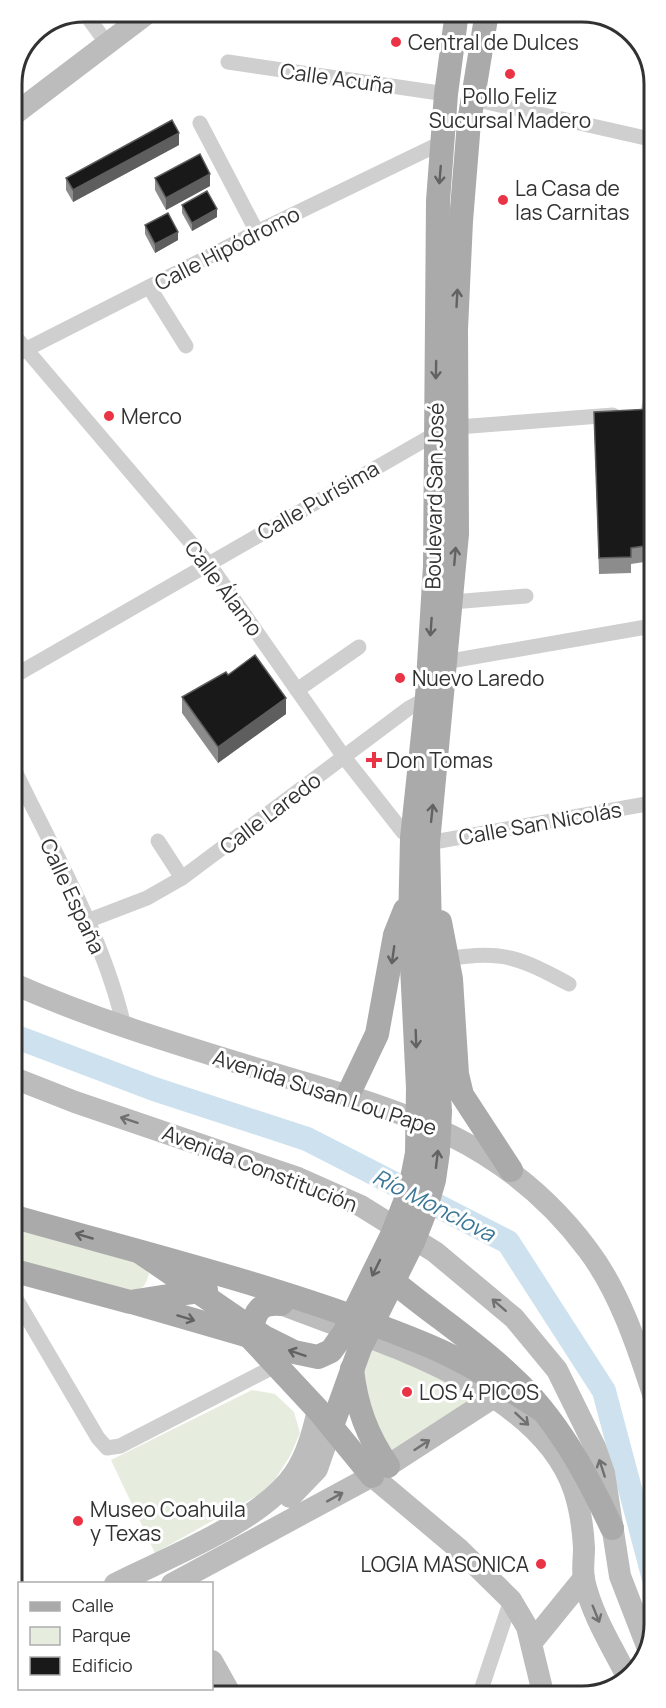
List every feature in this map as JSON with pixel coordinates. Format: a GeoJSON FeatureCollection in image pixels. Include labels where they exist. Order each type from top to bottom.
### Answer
{"type":"FeatureCollection","features":[{"type":"Feature","properties":{"kind":"main road","name":"Boulevard San José"},"geometry":{"type":"LineString","coordinates":[[437,663],[452,602],[458,496],[446,430],[437,237],[446,94],[456,23]]}},
{"type":"Feature","properties":{"kind":"main road","name":"Boulevard San José"},"geometry":{"type":"LineString","coordinates":[[422,978],[419,896],[420,841],[437,663],[436,464],[446,430],[456,329],[460,232],[474,99],[485,23]]}},
{"type":"Feature","properties":{"kind":"main road"},"geometry":{"type":"LineString","coordinates":[[436,464],[458,496],[436,532]]}},
{"type":"Feature","properties":{"kind":"main road"},"geometry":{"type":"LineString","coordinates":[[348,1095],[378,1034],[395,935],[419,896],[439,920],[448,959],[457,1074],[462,1095],[511,1170]]}},
{"type":"Feature","properties":{"kind":"main road"},"geometry":{"type":"LineString","coordinates":[[380,1471],[356,1398],[352,1349],[393,1281],[424,1214],[434,1180],[440,1111],[422,978]]}},
{"type":"Feature","properties":{"kind":"main road"},"geometry":{"type":"LineString","coordinates":[[325,1418],[410,1189],[417,1153],[422,978]]}},
{"type":"Feature","properties":{"kind":"main road"},"geometry":{"type":"LineString","coordinates":[[22,1219],[146,1256],[248,1282],[428,1345],[468,1365],[542,1410]]}},
{"type":"Feature","properties":{"kind":"main road"},"geometry":{"type":"LineString","coordinates":[[146,1256],[198,1291],[250,1332],[325,1418],[380,1471]]}},
{"type":"Feature","properties":{"kind":"main road"},"geometry":{"type":"LineString","coordinates":[[137,1300],[150,1294],[157,1281],[146,1256]]}},
{"type":"Feature","properties":{"kind":"main road"},"geometry":{"type":"LineString","coordinates":[[22,1273],[137,1300],[250,1332],[312,1357],[331,1351],[352,1349]]}},
{"type":"Feature","properties":{"kind":"main road"},"geometry":{"type":"LineString","coordinates":[[393,1281],[512,1376],[542,1410],[575,1457],[612,1528]]}},
{"type":"Feature","properties":{"kind":"main road"},"geometry":{"type":"LineString","coordinates":[[137,1300],[198,1291],[240,1290],[281,1304]]}},
{"type":"Feature","properties":{"kind":"main road"},"geometry":{"type":"LineString","coordinates":[[250,1332],[260,1307],[267,1304],[281,1304]]}},
{"type":"Feature","properties":{"kind":"street"},"geometry":{"type":"LineString","coordinates":[[91,22],[108,45]]}},
{"type":"Feature","properties":{"kind":"street"},"geometry":{"type":"LineString","coordinates":[[23,108],[136,22]]}},
{"type":"Feature","properties":{"kind":"street","name":"Calle Acuña"},"geometry":{"type":"LineString","coordinates":[[228,62],[446,94]]}},
{"type":"Feature","properties":{"kind":"street"},"geometry":{"type":"LineString","coordinates":[[474,99],[644,138]]}},
{"type":"Feature","properties":{"kind":"street"},"geometry":{"type":"LineString","coordinates":[[200,123],[257,232]]}},
{"type":"Feature","properties":{"kind":"street","name":"Calle Hipódromo"},"geometry":{"type":"LineString","coordinates":[[23,352],[257,232],[443,142]]}},
{"type":"Feature","properties":{"kind":"street"},"geometry":{"type":"LineString","coordinates":[[149,286],[186,346]]}},
{"type":"Feature","properties":{"kind":"street","name":"Calle Álamo"},"geometry":{"type":"LineString","coordinates":[[23,356],[209,564],[387,815],[420,841]]}},
{"type":"Feature","properties":{"kind":"street","name":"Calle Purísima"},"geometry":{"type":"LineString","coordinates":[[23,671],[446,430],[642,410]]}},
{"type":"Feature","properties":{"kind":"street"},"geometry":{"type":"LineString","coordinates":[[452,602],[526,596]]}},
{"type":"Feature","properties":{"kind":"street"},"geometry":{"type":"LineString","coordinates":[[437,663],[644,628]]}},
{"type":"Feature","properties":{"kind":"street"},"geometry":{"type":"LineString","coordinates":[[297,690],[359,647]]}},
{"type":"Feature","properties":{"kind":"street","name":"Calle Laredo"},"geometry":{"type":"LineString","coordinates":[[87,921],[147,898],[182,878],[344,757],[435,695]]}},
{"type":"Feature","properties":{"kind":"street","name":"Calle España"},"geometry":{"type":"LineString","coordinates":[[23,787],[87,921],[112,980],[124,1026]]}},
{"type":"Feature","properties":{"kind":"street","name":"Calle San Nicolás"},"geometry":{"type":"LineString","coordinates":[[420,841],[644,804]]}},
{"type":"Feature","properties":{"kind":"street"},"geometry":{"type":"LineString","coordinates":[[158,841],[182,878]]}},
{"type":"Feature","properties":{"kind":"street"},"geometry":{"type":"LineString","coordinates":[[448,959],[503,954],[569,984]]}},
{"type":"Feature","properties":{"kind":"street","name":"Avenida Susan Lou Pape"},"geometry":{"type":"LineString","coordinates":[[22,987],[124,1026],[348,1095],[438,1128],[468,1142],[511,1170],[557,1212],[588,1250],[644,1343]]}},
{"type":"Feature","properties":{"kind":"street","name":"Avenida Constitución"},"geometry":{"type":"LineString","coordinates":[[22,1081],[75,1102],[298,1178],[361,1206],[435,1252],[514,1318],[557,1370],[578,1409],[604,1473],[620,1576],[642,1635]]}},
{"type":"Feature","properties":{"kind":"street"},"geometry":{"type":"LineString","coordinates":[[281,1304],[451,1372],[494,1397],[534,1430],[555,1457],[573,1487],[580,1515],[584,1578],[594,1612],[623,1669]]}},
{"type":"Feature","properties":{"kind":"street"},"geometry":{"type":"LineString","coordinates":[[22,1309],[105,1447],[116,1448],[277,1365]]}},
{"type":"Feature","properties":{"kind":"street"},"geometry":{"type":"LineString","coordinates":[[174,1582],[380,1471],[494,1397]]}},
{"type":"Feature","properties":{"kind":"street"},"geometry":{"type":"LineString","coordinates":[[301,1515],[317,1469],[325,1418]]}},
{"type":"Feature","properties":{"kind":"street"},"geometry":{"type":"LineString","coordinates":[[245,1518],[264,1506],[295,1473],[325,1418]]}},
{"type":"Feature","properties":{"kind":"street"},"geometry":{"type":"LineString","coordinates":[[119,1582],[287,1499],[317,1469]]}},
{"type":"Feature","properties":{"kind":"street"},"geometry":{"type":"LineString","coordinates":[[380,1471],[429,1522],[511,1600],[527,1627],[541,1686]]}},
{"type":"Feature","properties":{"kind":"street"},"geometry":{"type":"LineString","coordinates":[[157,1562],[169,1582]]}},
{"type":"Feature","properties":{"kind":"street"},"geometry":{"type":"LineString","coordinates":[[532,1642],[584,1578]]}},
{"type":"Feature","properties":{"kind":"street"},"geometry":{"type":"LineString","coordinates":[[482,1686],[511,1600]]}},
{"type":"Feature","properties":{"kind":"street"},"geometry":{"type":"LineString","coordinates":[[213,1663],[226,1685]]}},
{"type":"Feature","properties":{"kind":"green space"},"geometry":{"type":"Polygon","coordinates":[[[22,1226],[138,1259],[149,1274],[144,1286],[132,1291],[22,1261],[22,1226]]]}},
{"type":"Feature","properties":{"kind":"green space"},"geometry":{"type":"Polygon","coordinates":[[[373,1347],[478,1397],[396,1452],[386,1450],[376,1427],[360,1368],[373,1347]]]}},
{"type":"Feature","properties":{"kind":"green space"},"geometry":{"type":"Polygon","coordinates":[[[252,1390],[275,1394],[294,1412],[300,1433],[290,1456],[269,1489],[155,1553],[111,1460],[252,1390]]]}},
{"type":"Feature","properties":{"kind":"building"},"geometry":{"type":"Polygon","coordinates":[[[172,120],[179,133],[73,190],[66,178],[172,120]]]}},
{"type":"Feature","properties":{"kind":"building"},"geometry":{"type":"Polygon","coordinates":[[[200,154],[210,174],[166,198],[155,178],[200,154]]]}},
{"type":"Feature","properties":{"kind":"building"},"geometry":{"type":"Polygon","coordinates":[[[207,191],[217,209],[192,223],[182,205],[207,191]]]}},
{"type":"Feature","properties":{"kind":"building"},"geometry":{"type":"Polygon","coordinates":[[[168,213],[178,232],[155,244],[145,225],[168,213]]]}},
{"type":"Feature","properties":{"kind":"building"},"geometry":{"type":"Polygon","coordinates":[[[644,409],[644,546],[631,548],[631,557],[599,558],[594,412],[644,409]]]}},
{"type":"Feature","properties":{"kind":"building"},"geometry":{"type":"Polygon","coordinates":[[[255,655],[286,698],[218,747],[182,697],[226,672],[228,675],[255,655]]]}},
{"type":"Feature","properties":{"kind":"waterway","name":"Río Monclova"},"geometry":{"type":"LineString","coordinates":[[22,1039],[154,1089],[307,1139],[508,1242],[604,1391],[644,1541]]}},
{"type":"Feature","properties":{"kind":"place","name":"Central de Dulces"},"geometry":{"type":"Point","coordinates":[396,42]}},
{"type":"Feature","properties":{"kind":"place","name":"Pollo Feliz Sucursal Madero"},"geometry":{"type":"Point","coordinates":[510,74]}},
{"type":"Feature","properties":{"kind":"place","name":"La Casa de las Carnitas"},"geometry":{"type":"Point","coordinates":[503,200]}},
{"type":"Feature","properties":{"kind":"place","name":"Merco"},"geometry":{"type":"Point","coordinates":[109,416]}},
{"type":"Feature","properties":{"kind":"place","name":"Nuevo Laredo"},"geometry":{"type":"Point","coordinates":[400,678]}},
{"type":"Feature","properties":{"kind":"place","name":"Don Tomas"},"geometry":{"type":"Point","coordinates":[374,760]}},
{"type":"Feature","properties":{"kind":"place","name":"LOS 4 PICOS"},"geometry":{"type":"Point","coordinates":[407,1392]}},
{"type":"Feature","properties":{"kind":"place","name":"Museo Coahuila y Texas"},"geometry":{"type":"Point","coordinates":[78,1521]}},
{"type":"Feature","properties":{"kind":"place","name":"LOGIA MASONICA"},"geometry":{"type":"Point","coordinates":[541,1564]}}]}
